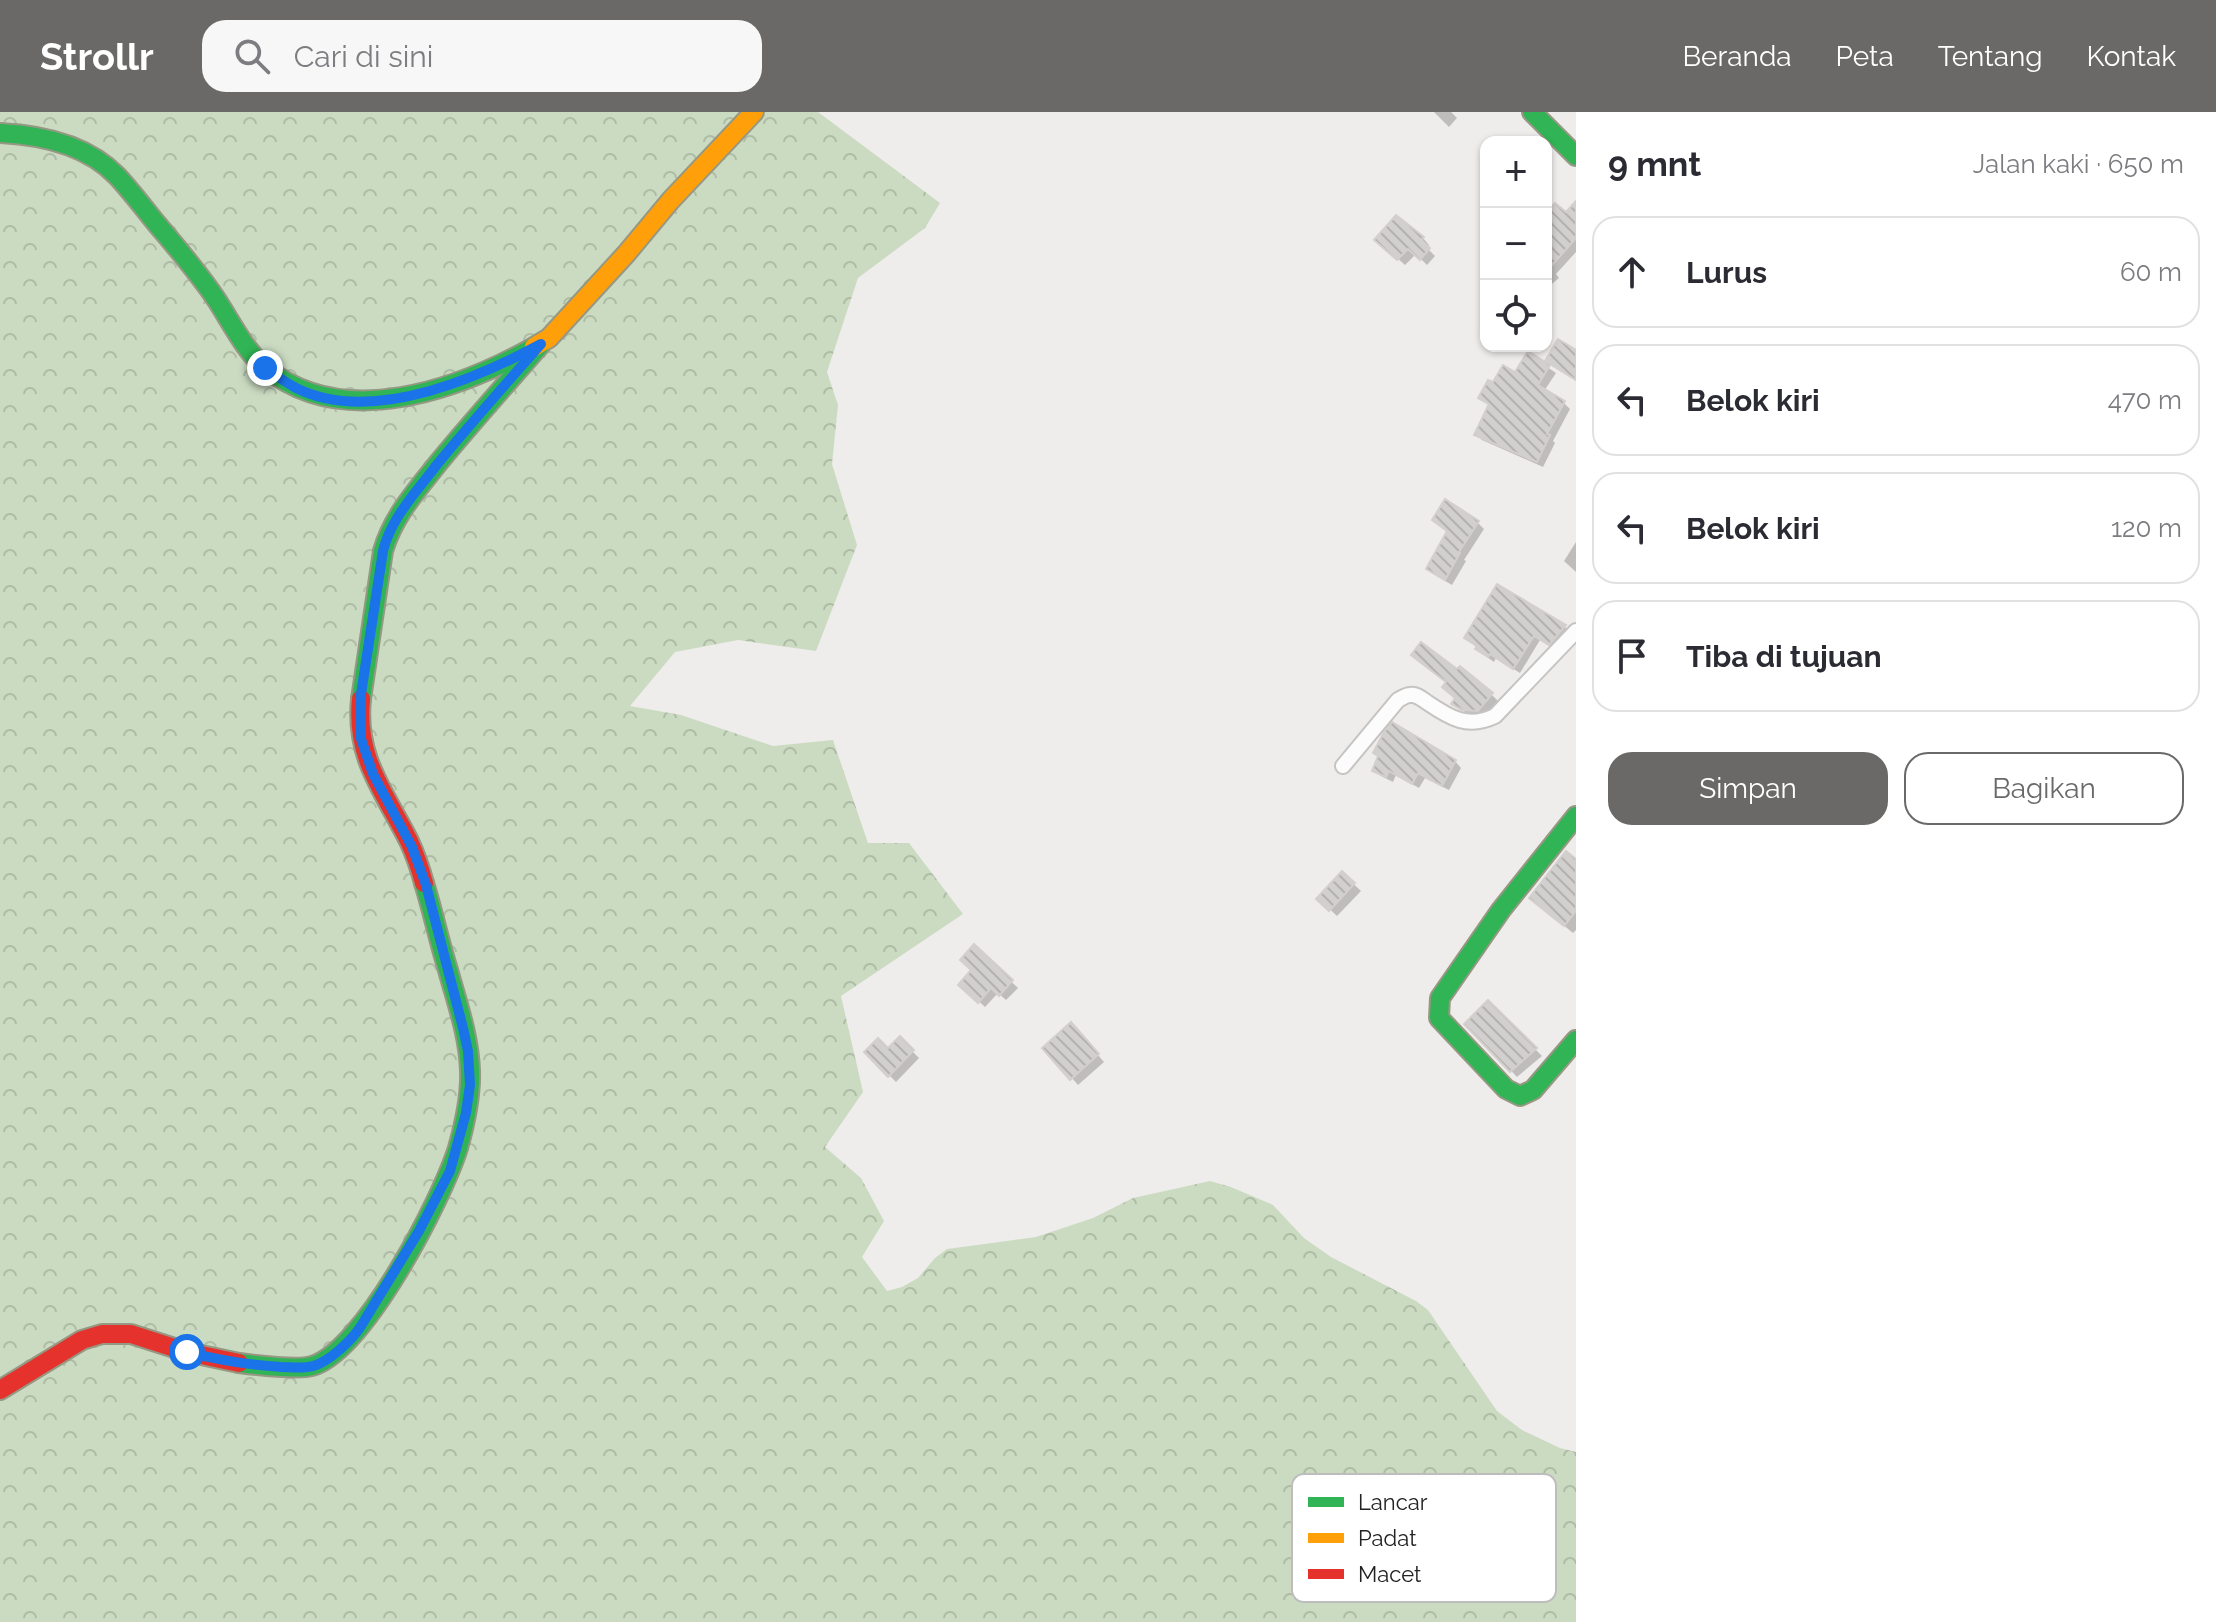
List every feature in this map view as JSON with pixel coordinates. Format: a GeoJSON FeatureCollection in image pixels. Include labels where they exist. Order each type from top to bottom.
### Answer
{"type":"FeatureCollection","features":[{"type":"Feature","properties":{"kind":"street"},"geometry":{"type":"LineString","coordinates":[[0,1390],[82,1340],[102,1334],[131,1334],[187,1352],[243,1364],[303,1367],[317,1364],[357,1332],[413,1242],[450,1171],[466,1113],[470,1085],[468,1051],[426,885],[412,847],[378,786],[364,751],[360,728],[361,694],[383,551],[390,530],[403,508],[463,433],[754,112]]}},
{"type":"Feature","properties":{"kind":"street"},"geometry":{"type":"LineString","coordinates":[[1532,112],[1576,156]]}},
{"type":"Feature","properties":{"kind":"street"},"geometry":{"type":"LineString","coordinates":[[0,133],[62,142],[102,162],[197,271],[257,360],[297,388],[327,398],[395,399],[475,377],[541,344]]}},
{"type":"Feature","properties":{"kind":"street"},"geometry":{"type":"LineString","coordinates":[[1343,766],[1398,700],[1409,695],[1419,697],[1442,713],[1465,722],[1483,721],[1495,716],[1576,631]]}},
{"type":"Feature","properties":{"kind":"street"},"geometry":{"type":"LineString","coordinates":[[1576,816],[1501,910],[1440,998],[1438,1014],[1506,1089],[1520,1096],[1533,1090],[1576,1040]]}},
{"type":"Feature","properties":{"kind":"green space"},"geometry":{"type":"Polygon","coordinates":[[[0,112],[818,112],[940,203],[925,228],[858,278],[827,372],[838,405],[832,464],[857,545],[816,651],[738,640],[675,652],[630,706],[681,715],[773,746],[833,740],[868,843],[909,843],[963,914],[841,996],[863,1092],[825,1147],[861,1178],[884,1221],[862,1257],[887,1291],[918,1278],[947,1249],[1036,1237],[1093,1218],[1133,1198],[1210,1181],[1273,1205],[1304,1238],[1331,1257],[1428,1310],[1497,1411],[1522,1430],[1576,1452],[1576,1622],[0,1622],[0,112]]]}},
{"type":"Feature","properties":{"kind":"building"},"geometry":{"type":"Polygon","coordinates":[[[1576,201],[1576,238],[1552,265],[1552,207],[1555,203],[1566,212],[1576,201]]]}},
{"type":"Feature","properties":{"kind":"building"},"geometry":{"type":"Polygon","coordinates":[[[1396,215],[1424,237],[1421,240],[1430,248],[1420,260],[1408,249],[1397,260],[1374,240],[1396,215]]]}},
{"type":"Feature","properties":{"kind":"building"},"geometry":{"type":"Polygon","coordinates":[[[1558,339],[1576,350],[1576,380],[1545,361],[1558,339]]]}},
{"type":"Feature","properties":{"kind":"building"},"geometry":{"type":"Polygon","coordinates":[[[1530,352],[1550,365],[1538,385],[1565,401],[1547,434],[1550,435],[1537,462],[1474,435],[1489,404],[1478,398],[1488,380],[1493,382],[1503,365],[1515,372],[1530,352]]]}},
{"type":"Feature","properties":{"kind":"building"},"geometry":{"type":"Polygon","coordinates":[[[1445,499],[1479,521],[1445,580],[1426,569],[1447,531],[1432,520],[1445,499]]]}},
{"type":"Feature","properties":{"kind":"building"},"geometry":{"type":"Polygon","coordinates":[[[1497,584],[1566,625],[1549,645],[1534,636],[1513,669],[1490,654],[1488,657],[1475,649],[1477,646],[1464,638],[1497,584]]]}},
{"type":"Feature","properties":{"kind":"building"},"geometry":{"type":"Polygon","coordinates":[[[1421,642],[1457,669],[1460,666],[1493,693],[1478,711],[1462,710],[1451,704],[1455,698],[1442,687],[1446,682],[1411,655],[1421,642]]]}},
{"type":"Feature","properties":{"kind":"building"},"geometry":{"type":"Polygon","coordinates":[[[1392,722],[1456,760],[1442,786],[1418,773],[1412,784],[1389,771],[1386,777],[1372,771],[1378,756],[1373,753],[1392,722]]]}},
{"type":"Feature","properties":{"kind":"building"},"geometry":{"type":"Polygon","coordinates":[[[1566,851],[1576,859],[1576,911],[1564,926],[1529,898],[1566,851]]]}},
{"type":"Feature","properties":{"kind":"building"},"geometry":{"type":"Polygon","coordinates":[[[1342,871],[1355,883],[1329,911],[1316,899],[1342,871]]]}},
{"type":"Feature","properties":{"kind":"building"},"geometry":{"type":"Polygon","coordinates":[[[974,944],[1013,980],[999,996],[991,988],[978,1003],[958,985],[971,970],[960,960],[974,944]]]}},
{"type":"Feature","properties":{"kind":"building"},"geometry":{"type":"Polygon","coordinates":[[[1488,1000],[1537,1048],[1510,1072],[1464,1024],[1488,1000]]]}},
{"type":"Feature","properties":{"kind":"building"},"geometry":{"type":"Polygon","coordinates":[[[1071,1022],[1099,1054],[1070,1080],[1042,1048],[1071,1022]]]}},
{"type":"Feature","properties":{"kind":"building"},"geometry":{"type":"Polygon","coordinates":[[[900,1036],[914,1050],[888,1077],[864,1052],[878,1038],[888,1048],[900,1036]]]}},
{"type":"Feature","properties":{"kind":"traffic: fast"},"geometry":{"type":"LineString","coordinates":[[1532,112],[1576,156]]}},
{"type":"Feature","properties":{"kind":"traffic: fast"},"geometry":{"type":"LineString","coordinates":[[0,133],[48,139],[78,149],[105,165],[195,270],[252,354],[266,368],[296,387],[330,397],[364,400],[400,397],[470,377],[534,347]]}},
{"type":"Feature","properties":{"kind":"traffic: fast"},"geometry":{"type":"LineString","coordinates":[[361,699],[383,551],[393,526],[439,462],[541,344]]}},
{"type":"Feature","properties":{"kind":"traffic: fast"},"geometry":{"type":"LineString","coordinates":[[1576,816],[1501,910],[1440,998],[1439,1018],[1506,1089],[1520,1096],[1533,1090],[1576,1040]]}},
{"type":"Feature","properties":{"kind":"traffic: fast"},"geometry":{"type":"LineString","coordinates":[[239,1363],[306,1367],[333,1354],[377,1304],[398,1270],[436,1201],[458,1148],[467,1110],[469,1058],[462,1020],[424,883]]}},
{"type":"Feature","properties":{"kind":"traffic: slow"},"geometry":{"type":"LineString","coordinates":[[534,347],[549,338],[754,112]]}},
{"type":"Feature","properties":{"kind":"traffic: jam"},"geometry":{"type":"LineString","coordinates":[[361,699],[360,720],[367,757],[409,841],[424,883]]}},
{"type":"Feature","properties":{"kind":"traffic: jam"},"geometry":{"type":"LineString","coordinates":[[0,1390],[82,1340],[102,1334],[131,1334],[187,1352],[239,1363]]}},
{"type":"Feature","properties":{"kind":"route"},"geometry":{"type":"LineString","coordinates":[[187,1352],[258,1366],[303,1367],[324,1360],[352,1338],[361,1326],[419,1231],[450,1171],[469,1099],[468,1051],[426,885],[412,847],[378,786],[364,751],[360,728],[361,694],[383,551],[390,530],[403,508],[463,433],[541,344],[475,377],[395,399],[327,398],[297,388],[265,368]]}}]}
